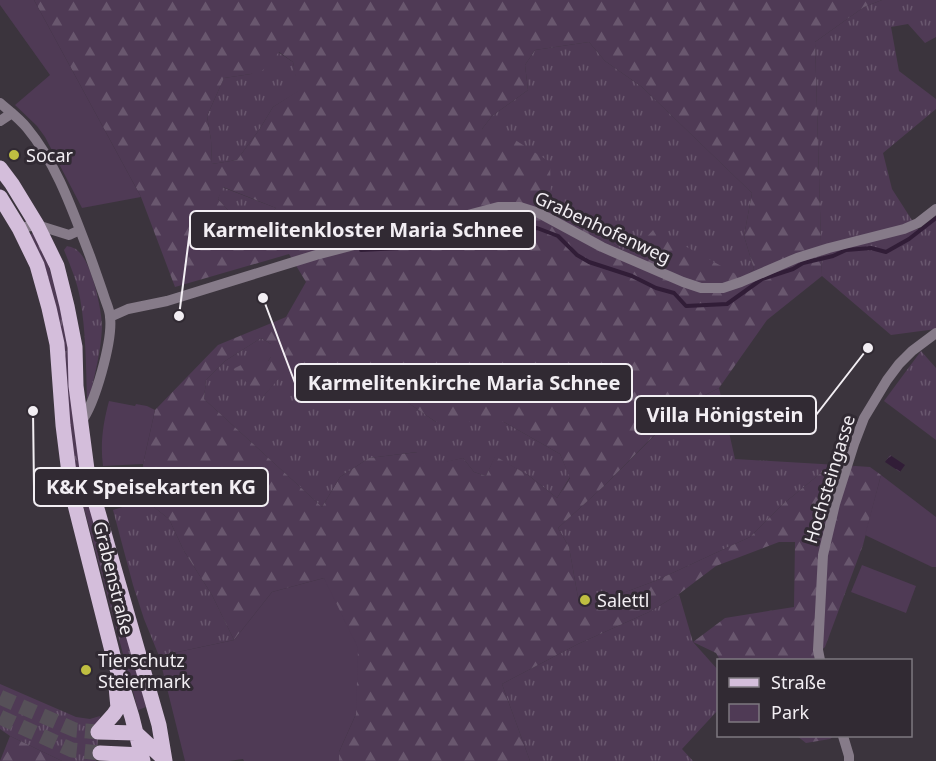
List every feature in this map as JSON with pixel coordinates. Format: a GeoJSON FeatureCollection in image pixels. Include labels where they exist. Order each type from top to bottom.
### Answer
{"type":"FeatureCollection","features":[{"type":"Feature","properties":{"kind":"main road","name":"Grabenstraße"},"geometry":{"type":"LineString","coordinates":[[0,168],[37,225],[57,266],[68,306],[75,347],[76,386],[88,477],[159,725],[165,760]]}},
{"type":"Feature","properties":{"kind":"main road","name":"Grabenstraße"},"geometry":{"type":"LineString","coordinates":[[0,197],[37,265],[50,308],[57,344],[63,425],[71,489],[114,659],[135,733],[144,753]]}},
{"type":"Feature","properties":{"kind":"main road"},"geometry":{"type":"LineString","coordinates":[[114,659],[118,708],[98,732],[135,733]]}},
{"type":"Feature","properties":{"kind":"main road"},"geometry":{"type":"LineString","coordinates":[[144,753],[159,725]]}},
{"type":"Feature","properties":{"kind":"main road"},"geometry":{"type":"LineString","coordinates":[[100,753],[144,753],[165,760]]}},
{"type":"Feature","properties":{"kind":"street"},"geometry":{"type":"LineString","coordinates":[[0,103],[26,126],[40,144],[63,188],[98,277],[110,317],[110,334],[106,351],[87,414],[81,422]]}},
{"type":"Feature","properties":{"kind":"street"},"geometry":{"type":"LineString","coordinates":[[0,121],[12,113]]}},
{"type":"Feature","properties":{"kind":"street","name":"Grabenhofenweg"},"geometry":{"type":"LineString","coordinates":[[110,317],[128,309],[167,302],[316,255],[498,207],[520,207],[539,213],[602,248],[701,288],[723,288],[797,258],[904,229],[918,223],[936,209]]}},
{"type":"Feature","properties":{"kind":"street"},"geometry":{"type":"LineString","coordinates":[[18,228],[37,225],[69,235],[80,230]]}},
{"type":"Feature","properties":{"kind":"street","name":"Hochsteingasse"},"geometry":{"type":"LineString","coordinates":[[820,659],[818,650],[823,555],[835,504],[854,444],[864,418],[887,380],[912,351],[936,333]]}},
{"type":"Feature","properties":{"kind":"street"},"geometry":{"type":"LineString","coordinates":[[844,737],[849,761]]}},
{"type":"Feature","properties":{"kind":"green space"},"geometry":{"type":"Polygon","coordinates":[[[0,0],[34,0],[141,197],[82,208],[45,137],[15,105],[50,75],[0,5],[0,0]]]}},
{"type":"Feature","properties":{"kind":"green space"},"geometry":{"type":"Polygon","coordinates":[[[34,0],[882,0],[864,7],[815,42],[822,276],[767,320],[719,388],[683,406],[604,486],[558,528],[569,547],[579,603],[582,606],[588,606],[655,581],[750,537],[783,504],[821,473],[855,466],[870,467],[881,475],[863,545],[825,647],[814,656],[815,659],[719,659],[716,653],[693,642],[725,618],[794,607],[795,542],[779,542],[716,566],[679,594],[649,612],[578,644],[502,684],[530,761],[339,761],[339,752],[356,714],[324,578],[272,592],[234,640],[212,595],[184,551],[169,519],[145,500],[143,464],[155,410],[218,345],[286,317],[306,282],[289,254],[175,287],[141,197],[34,0]],[[589,42],[535,50],[525,65],[528,90],[492,116],[482,129],[504,133],[550,162],[551,201],[630,255],[654,229],[743,278],[754,269],[744,236],[752,193],[642,87],[605,61],[589,42]],[[279,52],[263,70],[224,78],[207,116],[212,164],[237,160],[273,107],[298,91],[293,62],[279,52]],[[223,187],[218,199],[237,220],[244,223],[266,220],[276,208],[223,187]],[[261,338],[225,361],[206,380],[204,399],[322,507],[340,477],[369,458],[418,452],[425,466],[463,458],[474,472],[486,476],[495,456],[528,475],[557,498],[570,478],[560,454],[504,422],[436,422],[404,400],[329,374],[286,370],[262,398],[233,369],[249,361],[268,361],[271,357],[271,344],[261,338]]]}},
{"type":"Feature","properties":{"kind":"green space"},"geometry":{"type":"Polygon","coordinates":[[[882,0],[936,0],[936,37],[925,43],[908,24],[891,27],[899,71],[936,99],[936,109],[883,153],[892,189],[919,231],[936,219],[936,329],[891,335],[822,276],[815,42],[864,7],[882,0]]]}},
{"type":"Feature","properties":{"kind":"green space"},"geometry":{"type":"Polygon","coordinates":[[[589,42],[605,61],[642,87],[752,193],[744,236],[754,269],[743,278],[630,255],[551,201],[482,129],[492,116],[528,90],[525,65],[535,50],[589,42]]]}},
{"type":"Feature","properties":{"kind":"green space"},"geometry":{"type":"Polygon","coordinates":[[[278,52],[293,62],[299,91],[273,107],[237,160],[212,164],[207,116],[224,78],[251,74],[278,52]]]}},
{"type":"Feature","properties":{"kind":"green space"},"geometry":{"type":"Polygon","coordinates":[[[222,187],[276,208],[266,220],[243,224],[218,199],[222,187]]]}},
{"type":"Feature","properties":{"kind":"green space"},"geometry":{"type":"Polygon","coordinates":[[[34,232],[55,286],[66,334],[76,435],[146,707],[138,710],[80,493],[30,235],[34,232]]]}},
{"type":"Feature","properties":{"kind":"green space"},"geometry":{"type":"Polygon","coordinates":[[[67,246],[78,251],[88,266],[102,319],[99,354],[90,396],[87,400],[82,310],[77,285],[64,250],[67,246]]]}},
{"type":"Feature","properties":{"kind":"green space"},"geometry":{"type":"Polygon","coordinates":[[[261,338],[271,344],[271,357],[268,361],[249,361],[262,398],[286,369],[329,374],[404,400],[436,422],[504,422],[560,454],[570,477],[557,498],[528,475],[495,457],[486,476],[474,472],[463,458],[425,467],[417,452],[369,458],[340,477],[322,507],[204,399],[206,380],[225,361],[261,338]]]}},
{"type":"Feature","properties":{"kind":"green space"},"geometry":{"type":"Polygon","coordinates":[[[921,351],[936,368],[936,440],[884,401],[921,351]]]}},
{"type":"Feature","properties":{"kind":"green space"},"geometry":{"type":"Polygon","coordinates":[[[719,388],[735,459],[855,466],[821,473],[783,504],[750,537],[655,581],[588,606],[582,606],[579,603],[569,547],[558,528],[604,486],[684,406],[719,388]]]}},
{"type":"Feature","properties":{"kind":"green space"},"geometry":{"type":"Polygon","coordinates":[[[109,401],[147,406],[155,410],[143,464],[103,466],[103,434],[109,401]]]}},
{"type":"Feature","properties":{"kind":"green space"},"geometry":{"type":"Polygon","coordinates":[[[881,475],[936,517],[936,567],[865,535],[881,475]]]}},
{"type":"Feature","properties":{"kind":"green space"},"geometry":{"type":"Polygon","coordinates":[[[145,500],[169,519],[184,551],[212,595],[234,640],[159,656],[133,585],[113,510],[145,500]]]}},
{"type":"Feature","properties":{"kind":"green space"},"geometry":{"type":"Polygon","coordinates":[[[862,565],[916,586],[906,613],[851,592],[862,565]]]}},
{"type":"Feature","properties":{"kind":"green space"},"geometry":{"type":"Polygon","coordinates":[[[324,578],[358,648],[356,714],[339,752],[339,761],[244,761],[243,759],[185,761],[159,656],[234,640],[272,592],[324,578]]]}},
{"type":"Feature","properties":{"kind":"green space"},"geometry":{"type":"Polygon","coordinates":[[[679,594],[693,642],[717,669],[717,711],[682,749],[693,761],[530,761],[502,684],[578,644],[649,612],[679,594]]]}},
{"type":"Feature","properties":{"kind":"green space"},"geometry":{"type":"Polygon","coordinates":[[[0,684],[76,717],[90,719],[100,716],[96,761],[62,761],[0,729],[0,684]]]}},
{"type":"Feature","properties":{"kind":"green space"},"geometry":{"type":"Polygon","coordinates":[[[10,736],[62,761],[0,761],[10,736]]]}},
{"type":"Feature","properties":{"kind":"green space"},"geometry":{"type":"Polygon","coordinates":[[[798,737],[833,737],[830,739],[806,743],[798,737]]]}},
{"type":"Feature","properties":{"kind":"water"},"geometry":{"type":"Polygon","coordinates":[[[890,455],[905,465],[900,472],[885,462],[890,455]]]}},
{"type":"Feature","properties":{"kind":"waterway"},"geometry":{"type":"LineString","coordinates":[[361,250],[400,248],[428,242],[452,233],[491,238],[509,230],[537,228],[558,236],[577,255],[589,262],[674,293],[686,306],[727,304],[762,279],[793,269],[803,263],[833,256],[846,250],[871,248],[886,252],[909,239],[936,218]]}},
{"type":"Feature","properties":{"kind":"tunnel"},"geometry":{"type":"LineString","coordinates":[[0,697],[75,730],[98,732]]}},
{"type":"Feature","properties":{"kind":"tunnel"},"geometry":{"type":"LineString","coordinates":[[0,717],[72,750],[100,753]]}},
{"type":"Feature","properties":{"kind":"place","name":"Socar"},"geometry":{"type":"Point","coordinates":[14,155]}},
{"type":"Feature","properties":{"kind":"place","name":"Karmelitenkirche Maria Schnee"},"geometry":{"type":"Point","coordinates":[263,298]}},
{"type":"Feature","properties":{"kind":"place","name":"Karmelitenkloster Maria Schnee"},"geometry":{"type":"Point","coordinates":[179,316]}},
{"type":"Feature","properties":{"kind":"place","name":"Villa Hönigstein"},"geometry":{"type":"Point","coordinates":[868,348]}},
{"type":"Feature","properties":{"kind":"place","name":"K&K Speisekarten KG"},"geometry":{"type":"Point","coordinates":[33,411]}},
{"type":"Feature","properties":{"kind":"place","name":"Salettl"},"geometry":{"type":"Point","coordinates":[585,600]}},
{"type":"Feature","properties":{"kind":"place","name":"Tierschutz Steiermark"},"geometry":{"type":"Point","coordinates":[86,670]}}]}
